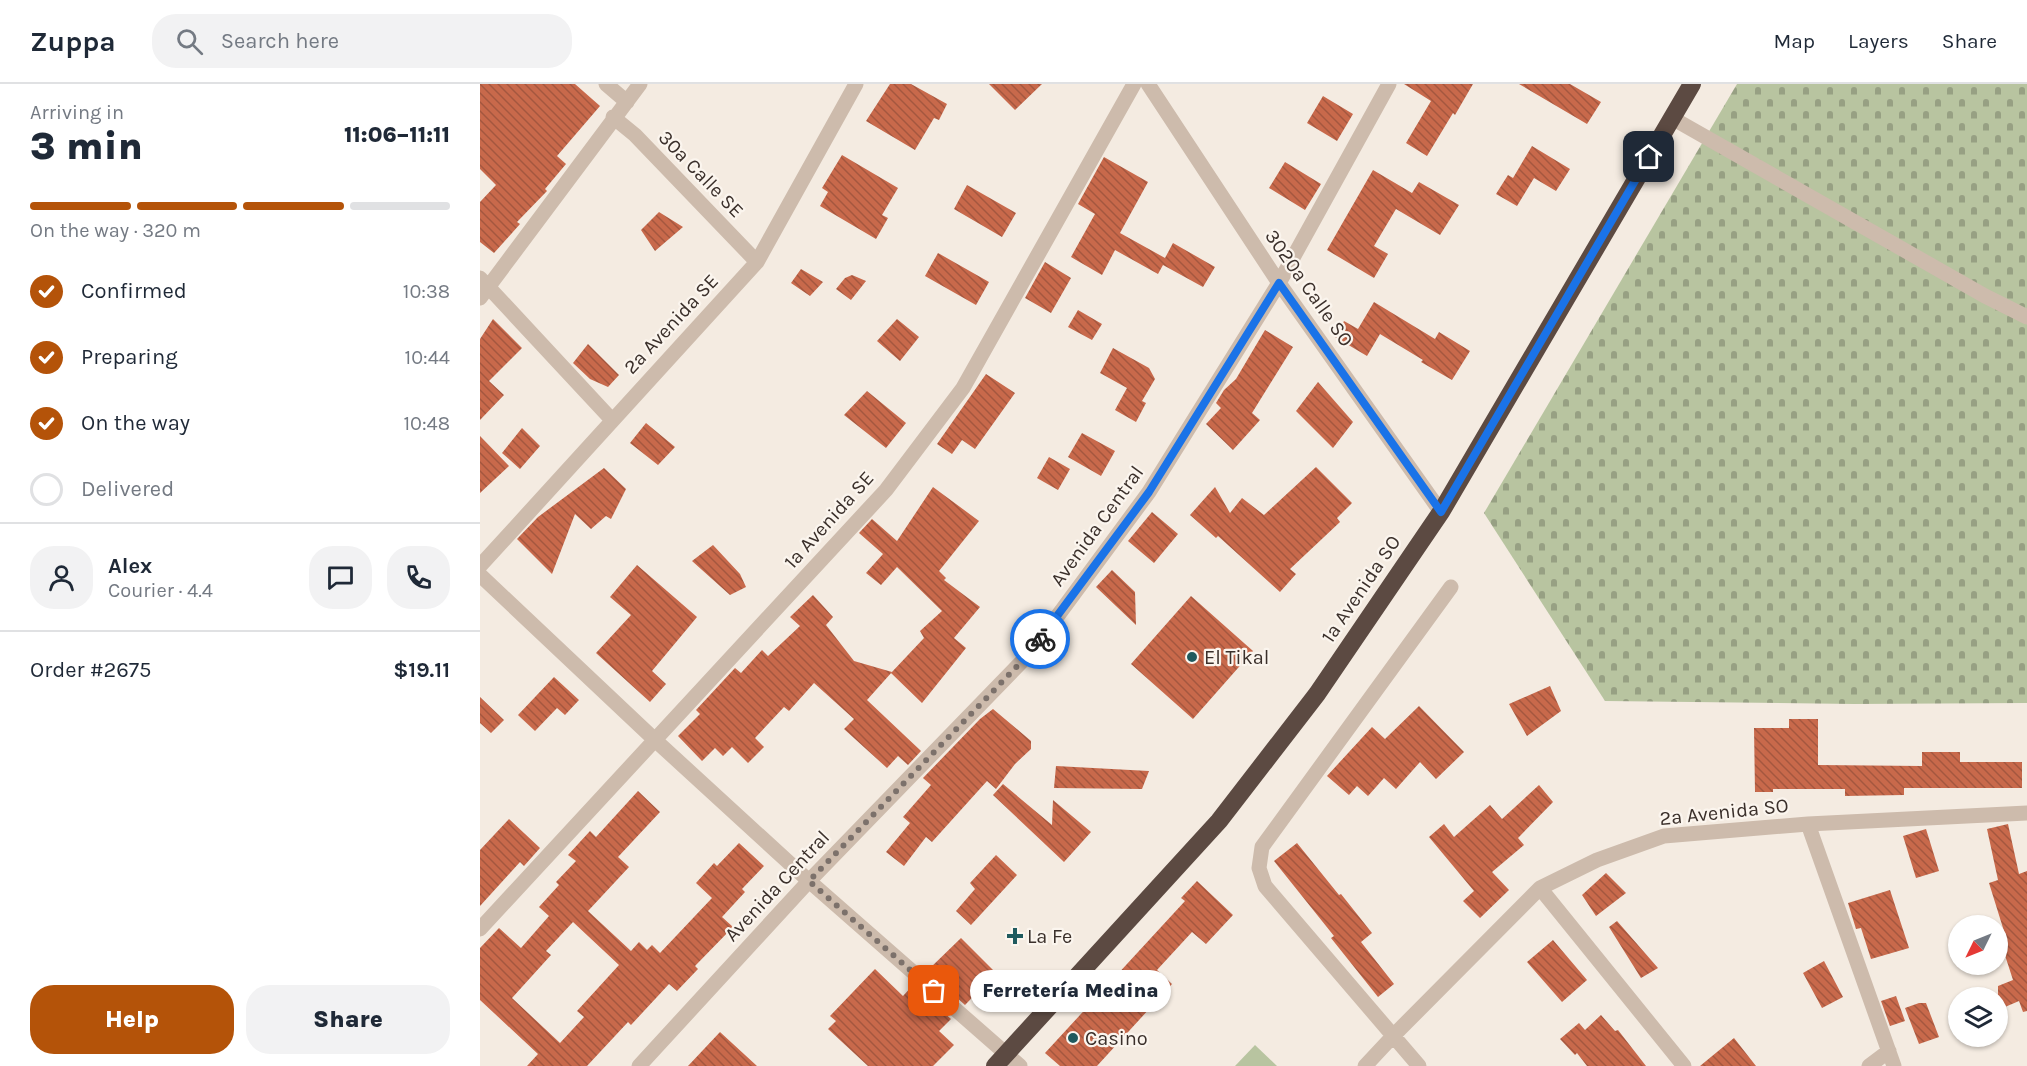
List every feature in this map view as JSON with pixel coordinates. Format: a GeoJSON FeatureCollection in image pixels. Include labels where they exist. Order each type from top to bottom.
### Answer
{"type":"FeatureCollection","features":[{"type":"Feature","properties":{"kind":"highway","name":"1a Avenida SO"},"geometry":{"type":"LineString","coordinates":[[1000,1060],[1219,821],[1317,694],[1441,512],[1692,84]]}},
{"type":"Feature","properties":{"kind":"street"},"geometry":{"type":"LineString","coordinates":[[606,84],[627,102]]}},
{"type":"Feature","properties":{"kind":"street"},"geometry":{"type":"LineString","coordinates":[[612,420],[483,287],[640,84]]}},
{"type":"Feature","properties":{"kind":"street","name":"2a Avenida SE"},"geometry":{"type":"LineString","coordinates":[[480,566],[757,262],[856,84]]}},
{"type":"Feature","properties":{"kind":"street","name":"1a Avenida SE"},"geometry":{"type":"LineString","coordinates":[[480,929],[886,490],[963,388],[1134,84]]}},
{"type":"Feature","properties":{"kind":"street","name":"3020a Calle SO"},"geometry":{"type":"LineString","coordinates":[[1148,84],[1279,283],[1441,512]]}},
{"type":"Feature","properties":{"kind":"street","name":"Avenida Central"},"geometry":{"type":"LineString","coordinates":[[639,1066],[809,881],[1031,652],[1149,492],[1279,283],[1389,84]]}},
{"type":"Feature","properties":{"kind":"street","name":"30a Calle SE"},"geometry":{"type":"LineString","coordinates":[[614,117],[635,135],[757,262]]}},
{"type":"Feature","properties":{"kind":"street"},"geometry":{"type":"LineString","coordinates":[[1672,118],[1985,296],[2027,317]]}},
{"type":"Feature","properties":{"kind":"street"},"geometry":{"type":"LineString","coordinates":[[480,575],[1000,1060],[1020,1066]]}},
{"type":"Feature","properties":{"kind":"street"},"geometry":{"type":"LineString","coordinates":[[1419,1066],[1265,886],[1259,868],[1262,847],[1451,587]]}},
{"type":"Feature","properties":{"kind":"street","name":"2a Avenida SO"},"geometry":{"type":"LineString","coordinates":[[1365,1066],[1540,888],[1598,860],[1664,836],[1808,824],[2027,813]]}},
{"type":"Feature","properties":{"kind":"street"},"geometry":{"type":"LineString","coordinates":[[1808,824],[1894,1066]]}},
{"type":"Feature","properties":{"kind":"street"},"geometry":{"type":"LineString","coordinates":[[1540,888],[1684,1066]]}},
{"type":"Feature","properties":{"kind":"street"},"geometry":{"type":"LineString","coordinates":[[1869,1066],[1888,1051]]}},
{"type":"Feature","properties":{"kind":"green space"},"geometry":{"type":"Polygon","coordinates":[[[1737,84],[2027,84],[2027,703],[1854,704],[1605,701],[1484,513],[1737,84]]]}},
{"type":"Feature","properties":{"kind":"green space"},"geometry":{"type":"Polygon","coordinates":[[[1255,1045],[1277,1066],[1235,1066],[1255,1045]]]}},
{"type":"Feature","properties":{"kind":"building"},"geometry":{"type":"Polygon","coordinates":[[[480,84],[575,84],[600,106],[557,156],[566,164],[545,189],[547,191],[517,222],[520,224],[494,253],[480,242],[480,202],[496,185],[480,169],[480,84]]]}},
{"type":"Feature","properties":{"kind":"building"},"geometry":{"type":"Polygon","coordinates":[[[890,84],[911,84],[947,104],[939,120],[934,118],[915,150],[866,121],[890,84]]]}},
{"type":"Feature","properties":{"kind":"building"},"geometry":{"type":"Polygon","coordinates":[[[989,84],[1042,84],[1015,110],[989,84]]]}},
{"type":"Feature","properties":{"kind":"building"},"geometry":{"type":"Polygon","coordinates":[[[1404,84],[1473,84],[1427,156],[1406,143],[1431,101],[1404,84]]]}},
{"type":"Feature","properties":{"kind":"building"},"geometry":{"type":"Polygon","coordinates":[[[1519,84],[1570,84],[1601,102],[1587,124],[1519,84]]]}},
{"type":"Feature","properties":{"kind":"building"},"geometry":{"type":"Polygon","coordinates":[[[1323,96],[1353,114],[1337,141],[1307,123],[1323,96]]]}},
{"type":"Feature","properties":{"kind":"building"},"geometry":{"type":"Polygon","coordinates":[[[1532,146],[1570,169],[1556,191],[1534,178],[1517,206],[1496,194],[1508,175],[1513,178],[1532,146]]]}},
{"type":"Feature","properties":{"kind":"building"},"geometry":{"type":"Polygon","coordinates":[[[842,155],[898,188],[882,215],[888,218],[876,239],[820,206],[828,192],[822,188],[842,155]]]}},
{"type":"Feature","properties":{"kind":"building"},"geometry":{"type":"Polygon","coordinates":[[[1104,157],[1148,182],[1120,233],[1165,258],[1173,243],[1215,267],[1203,287],[1163,265],[1158,274],[1115,250],[1102,275],[1071,257],[1095,214],[1078,204],[1104,157]]]}},
{"type":"Feature","properties":{"kind":"building"},"geometry":{"type":"Polygon","coordinates":[[[1285,162],[1321,184],[1305,210],[1269,188],[1285,162]]]}},
{"type":"Feature","properties":{"kind":"building"},"geometry":{"type":"Polygon","coordinates":[[[1373,170],[1412,193],[1419,182],[1459,205],[1440,235],[1396,209],[1374,246],[1388,254],[1374,278],[1327,250],[1373,170]]]}},
{"type":"Feature","properties":{"kind":"building"},"geometry":{"type":"Polygon","coordinates":[[[967,185],[1016,213],[1002,237],[954,209],[967,185]]]}},
{"type":"Feature","properties":{"kind":"building"},"geometry":{"type":"Polygon","coordinates":[[[659,212],[683,227],[655,251],[641,230],[659,212]]]}},
{"type":"Feature","properties":{"kind":"building"},"geometry":{"type":"Polygon","coordinates":[[[938,253],[989,282],[976,305],[925,276],[938,253]]]}},
{"type":"Feature","properties":{"kind":"building"},"geometry":{"type":"Polygon","coordinates":[[[1045,262],[1071,278],[1051,313],[1025,298],[1045,262]]]}},
{"type":"Feature","properties":{"kind":"building"},"geometry":{"type":"Polygon","coordinates":[[[801,269],[823,282],[810,296],[791,283],[801,269]]]}},
{"type":"Feature","properties":{"kind":"building"},"geometry":{"type":"Polygon","coordinates":[[[852,275],[866,281],[851,300],[836,289],[845,278],[852,275]]]}},
{"type":"Feature","properties":{"kind":"building"},"geometry":{"type":"Polygon","coordinates":[[[1374,302],[1435,339],[1439,332],[1470,351],[1452,380],[1380,334],[1367,356],[1335,337],[1344,321],[1358,329],[1374,302]]]}},
{"type":"Feature","properties":{"kind":"building"},"geometry":{"type":"Polygon","coordinates":[[[1078,310],[1102,324],[1092,340],[1068,327],[1078,310]]]}},
{"type":"Feature","properties":{"kind":"building"},"geometry":{"type":"Polygon","coordinates":[[[493,319],[522,348],[489,381],[504,395],[480,420],[480,339],[493,319]]]}},
{"type":"Feature","properties":{"kind":"building"},"geometry":{"type":"Polygon","coordinates":[[[897,319],[919,337],[900,361],[877,341],[897,319]]]}},
{"type":"Feature","properties":{"kind":"building"},"geometry":{"type":"Polygon","coordinates":[[[1265,330],[1293,347],[1252,413],[1260,420],[1233,450],[1206,424],[1221,408],[1216,403],[1224,390],[1236,379],[1265,330]]]}},
{"type":"Feature","properties":{"kind":"building"},"geometry":{"type":"Polygon","coordinates":[[[588,344],[619,375],[608,387],[590,379],[573,363],[588,344]]]}},
{"type":"Feature","properties":{"kind":"building"},"geometry":{"type":"Polygon","coordinates":[[[1113,348],[1149,368],[1155,379],[1142,401],[1146,403],[1136,422],[1115,410],[1127,388],[1100,373],[1113,348]]]}},
{"type":"Feature","properties":{"kind":"building"},"geometry":{"type":"Polygon","coordinates":[[[986,374],[1015,393],[975,449],[962,440],[952,454],[937,444],[986,374]]]}},
{"type":"Feature","properties":{"kind":"building"},"geometry":{"type":"Polygon","coordinates":[[[1318,382],[1353,422],[1333,448],[1296,411],[1318,382]]]}},
{"type":"Feature","properties":{"kind":"building"},"geometry":{"type":"Polygon","coordinates":[[[867,391],[906,423],[886,448],[844,415],[867,391]]]}},
{"type":"Feature","properties":{"kind":"building"},"geometry":{"type":"Polygon","coordinates":[[[646,423],[675,447],[658,465],[630,443],[646,423]]]}},
{"type":"Feature","properties":{"kind":"building"},"geometry":{"type":"Polygon","coordinates":[[[522,428],[540,446],[520,469],[502,453],[522,428]]]}},
{"type":"Feature","properties":{"kind":"building"},"geometry":{"type":"Polygon","coordinates":[[[1082,433],[1115,451],[1101,476],[1068,457],[1082,433]]]}},
{"type":"Feature","properties":{"kind":"building"},"geometry":{"type":"Polygon","coordinates":[[[480,436],[509,466],[480,493],[480,436]]]}},
{"type":"Feature","properties":{"kind":"building"},"geometry":{"type":"Polygon","coordinates":[[[1049,457],[1070,469],[1058,490],[1037,478],[1049,457]]]}},
{"type":"Feature","properties":{"kind":"building"},"geometry":{"type":"Polygon","coordinates":[[[1316,467],[1352,503],[1337,518],[1340,522],[1290,569],[1296,574],[1280,592],[1218,536],[1216,538],[1190,515],[1215,487],[1230,513],[1242,498],[1264,515],[1316,467]]]}},
{"type":"Feature","properties":{"kind":"building"},"geometry":{"type":"Polygon","coordinates":[[[604,468],[626,489],[611,519],[606,516],[591,529],[575,514],[552,574],[517,539],[538,517],[604,468]]]}},
{"type":"Feature","properties":{"kind":"building"},"geometry":{"type":"Polygon","coordinates":[[[933,487],[979,521],[939,571],[946,578],[944,580],[980,607],[954,638],[966,648],[922,703],[891,673],[924,638],[920,631],[942,611],[897,567],[881,585],[866,573],[883,554],[859,533],[872,519],[897,541],[933,487]]]}},
{"type":"Feature","properties":{"kind":"building"},"geometry":{"type":"Polygon","coordinates":[[[1152,512],[1178,534],[1154,563],[1128,541],[1152,512]]]}},
{"type":"Feature","properties":{"kind":"building"},"geometry":{"type":"Polygon","coordinates":[[[713,545],[740,574],[746,587],[730,595],[692,561],[713,545]]]}},
{"type":"Feature","properties":{"kind":"building"},"geometry":{"type":"Polygon","coordinates":[[[637,565],[697,617],[652,671],[666,684],[650,702],[596,653],[631,615],[610,597],[637,565]]]}},
{"type":"Feature","properties":{"kind":"building"},"geometry":{"type":"Polygon","coordinates":[[[1112,570],[1135,592],[1136,625],[1096,587],[1112,570]]]}},
{"type":"Feature","properties":{"kind":"building"},"geometry":{"type":"Polygon","coordinates":[[[813,595],[833,617],[826,625],[854,661],[892,672],[867,700],[921,751],[908,765],[898,756],[887,768],[844,729],[854,719],[814,683],[789,711],[784,707],[755,738],[764,747],[748,763],[732,747],[723,756],[715,748],[702,761],[678,736],[700,714],[696,710],[735,668],[741,673],[762,650],[768,656],[800,626],[790,617],[813,595]]]}},
{"type":"Feature","properties":{"kind":"building","name":"El Tikal"},"geometry":{"type":"Polygon","coordinates":[[[1191,596],[1253,651],[1193,719],[1131,664],[1191,596]]]}},
{"type":"Feature","properties":{"kind":"building"},"geometry":{"type":"Polygon","coordinates":[[[554,677],[579,700],[565,715],[557,708],[535,731],[518,715],[554,677]]]}},
{"type":"Feature","properties":{"kind":"building"},"geometry":{"type":"Polygon","coordinates":[[[1550,686],[1561,711],[1527,736],[1509,704],[1550,686]]]}},
{"type":"Feature","properties":{"kind":"building"},"geometry":{"type":"Polygon","coordinates":[[[480,697],[504,720],[491,733],[480,723],[480,697]]]}},
{"type":"Feature","properties":{"kind":"building"},"geometry":{"type":"Polygon","coordinates":[[[1419,706],[1464,752],[1436,779],[1420,762],[1396,789],[1384,778],[1368,796],[1357,786],[1349,795],[1327,776],[1372,727],[1385,739],[1419,706]]]}},
{"type":"Feature","properties":{"kind":"building"},"geometry":{"type":"Polygon","coordinates":[[[993,709],[1031,741],[1031,749],[1015,764],[996,789],[987,781],[932,842],[926,837],[904,866],[886,852],[910,823],[903,817],[931,785],[923,778],[980,719],[993,709]]]}},
{"type":"Feature","properties":{"kind":"building"},"geometry":{"type":"Polygon","coordinates":[[[1789,719],[1818,719],[1818,765],[1922,766],[1922,752],[1960,752],[1960,762],[2022,762],[2022,788],[1904,788],[1904,795],[1845,796],[1845,789],[1773,789],[1773,792],[1755,792],[1754,728],[1789,728],[1789,719]]]}},
{"type":"Feature","properties":{"kind":"building"},"geometry":{"type":"Polygon","coordinates":[[[1056,766],[1149,771],[1142,789],[1054,788],[1056,766]]]}},
{"type":"Feature","properties":{"kind":"building"},"geometry":{"type":"Polygon","coordinates":[[[1003,784],[1052,825],[1053,800],[1091,832],[1064,862],[993,795],[1003,784]]]}},
{"type":"Feature","properties":{"kind":"building"},"geometry":{"type":"Polygon","coordinates":[[[1539,785],[1553,802],[1518,838],[1524,845],[1492,872],[1509,890],[1480,918],[1463,901],[1474,891],[1429,837],[1444,824],[1454,837],[1490,805],[1502,819],[1539,785]]]}},
{"type":"Feature","properties":{"kind":"building"},"geometry":{"type":"Polygon","coordinates":[[[638,791],[660,812],[618,857],[629,867],[588,911],[631,951],[639,942],[647,950],[652,945],[660,953],[712,898],[696,883],[714,863],[717,866],[739,843],[764,866],[742,889],[745,892],[722,917],[733,927],[695,966],[698,969],[677,991],[669,984],[631,1025],[628,1022],[587,1066],[527,1066],[538,1054],[480,1000],[480,948],[499,928],[521,948],[549,916],[539,907],[559,885],[556,882],[576,861],[568,855],[590,831],[596,837],[638,791]],[[573,922],[546,951],[551,955],[512,998],[560,1043],[584,1017],[577,1011],[619,965],[573,922]]]}},
{"type":"Feature","properties":{"kind":"building"},"geometry":{"type":"Polygon","coordinates":[[[509,819],[540,848],[524,866],[520,862],[480,906],[480,850],[509,819]]]}},
{"type":"Feature","properties":{"kind":"building"},"geometry":{"type":"Polygon","coordinates":[[[2008,824],[2019,874],[2027,871],[2027,1011],[2023,1012],[2019,1001],[2008,1006],[2008,987],[1998,987],[2013,980],[2008,965],[2008,915],[1999,915],[1989,883],[1998,880],[1987,829],[2008,824]]]}},
{"type":"Feature","properties":{"kind":"building"},"geometry":{"type":"Polygon","coordinates":[[[1926,829],[1939,871],[1916,878],[1903,836],[1926,829]]]}},
{"type":"Feature","properties":{"kind":"building"},"geometry":{"type":"Polygon","coordinates":[[[1297,843],[1372,933],[1361,942],[1394,984],[1378,997],[1331,938],[1334,936],[1274,861],[1297,843]]]}},
{"type":"Feature","properties":{"kind":"building"},"geometry":{"type":"Polygon","coordinates":[[[996,855],[1017,875],[971,925],[956,911],[975,889],[970,883],[996,855]]]}},
{"type":"Feature","properties":{"kind":"building"},"geometry":{"type":"Polygon","coordinates":[[[1606,873],[1626,893],[1596,916],[1582,895],[1606,873]]]}},
{"type":"Feature","properties":{"kind":"building"},"geometry":{"type":"Polygon","coordinates":[[[1197,881],[1233,915],[1206,944],[1192,932],[1157,970],[1172,984],[1097,1066],[1060,1066],[1045,1053],[1185,901],[1181,898],[1197,881]]]}},
{"type":"Feature","properties":{"kind":"building"},"geometry":{"type":"Polygon","coordinates":[[[1890,890],[1909,948],[1871,959],[1861,928],[1856,929],[1848,903],[1890,890]]]}},
{"type":"Feature","properties":{"kind":"building"},"geometry":{"type":"Polygon","coordinates":[[[1617,921],[1658,968],[1641,978],[1609,927],[1617,921]]]}},
{"type":"Feature","properties":{"kind":"building"},"geometry":{"type":"Polygon","coordinates":[[[961,938],[996,973],[965,1005],[927,971],[961,938]]]}},
{"type":"Feature","properties":{"kind":"building"},"geometry":{"type":"Polygon","coordinates":[[[1553,940],[1587,980],[1562,1002],[1527,962],[1553,940]]]}},
{"type":"Feature","properties":{"kind":"building"},"geometry":{"type":"Polygon","coordinates":[[[1824,961],[1843,997],[1822,1008],[1803,973],[1824,961]]]}},
{"type":"Feature","properties":{"kind":"building"},"geometry":{"type":"Polygon","coordinates":[[[875,969],[903,996],[913,985],[951,1019],[939,1031],[954,1045],[933,1066],[868,1066],[828,1029],[836,1021],[830,1016],[875,969]]]}},
{"type":"Feature","properties":{"kind":"building"},"geometry":{"type":"Polygon","coordinates":[[[1896,996],[1905,1021],[1890,1026],[1881,1001],[1896,996]]]}},
{"type":"Feature","properties":{"kind":"building"},"geometry":{"type":"Polygon","coordinates":[[[1926,1003],[1939,1037],[1919,1044],[1905,1008],[1926,1003]]]}},
{"type":"Feature","properties":{"kind":"building"},"geometry":{"type":"Polygon","coordinates":[[[1601,1015],[1615,1031],[1618,1030],[1646,1066],[1587,1066],[1577,1053],[1575,1055],[1560,1039],[1579,1023],[1585,1030],[1601,1015]]]}},
{"type":"Feature","properties":{"kind":"building"},"geometry":{"type":"Polygon","coordinates":[[[720,1032],[757,1066],[688,1066],[720,1032]]]}},
{"type":"Feature","properties":{"kind":"building"},"geometry":{"type":"Polygon","coordinates":[[[1734,1038],[1756,1066],[1700,1066],[1734,1038]]]}},
{"type":"Feature","properties":{"kind":"way so far"},"geometry":{"type":"LineString","coordinates":[[934,991],[809,881],[1031,652],[1040,639]]}},
{"type":"Feature","properties":{"kind":"place","name":"El Tikal"},"geometry":{"type":"Point","coordinates":[1192,657]}},
{"type":"Feature","properties":{"kind":"place","name":"La Fe"},"geometry":{"type":"Point","coordinates":[1015,936]}},
{"type":"Feature","properties":{"kind":"place","name":"Ferretería Medina"},"geometry":{"type":"Point","coordinates":[934,991]}},
{"type":"Feature","properties":{"kind":"place","name":"Casino"},"geometry":{"type":"Point","coordinates":[1073,1038]}},
{"type":"Feature","properties":{"kind":"route"},"geometry":{"type":"LineString","coordinates":[[1040,639],[1149,492],[1279,283],[1441,512],[1649,157]]}}]}
